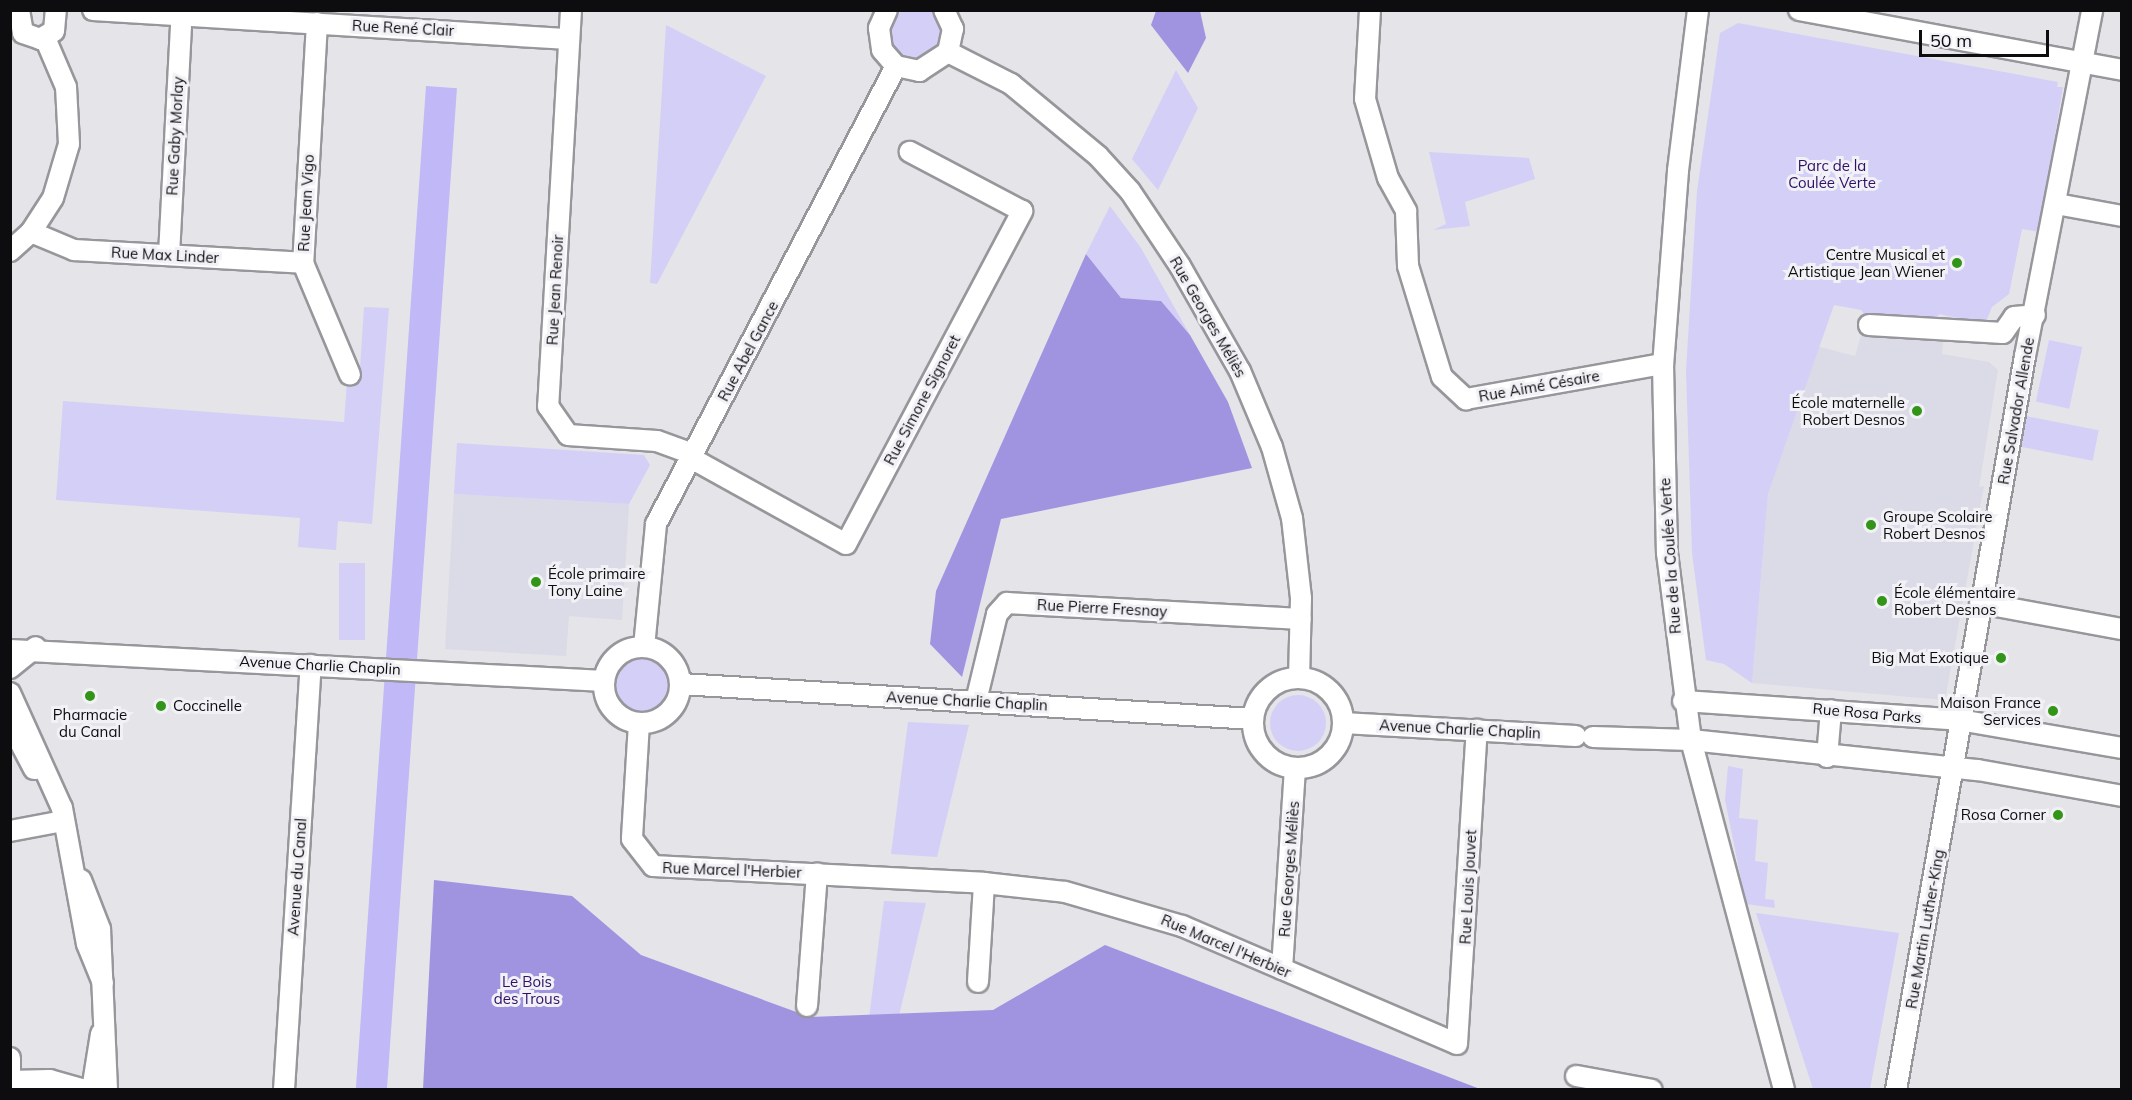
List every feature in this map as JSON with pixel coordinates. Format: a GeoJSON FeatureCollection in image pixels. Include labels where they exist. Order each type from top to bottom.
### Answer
{"type":"FeatureCollection","features":[{"type":"Feature","properties":{"kind":"street","name":"Rue René Clair"},"geometry":{"type":"LineString","coordinates":[[93,10],[182,13],[569,39]]}},
{"type":"Feature","properties":{"kind":"street","name":"Rue Jean Renoir"},"geometry":{"type":"LineString","coordinates":[[571,10],[548,406],[568,435],[657,441],[692,456]]}},
{"type":"Feature","properties":{"kind":"street"},"geometry":{"type":"LineString","coordinates":[[880,13],[882,50],[896,66],[920,71],[948,52],[952,29],[944,10]]}},
{"type":"Feature","properties":{"kind":"street","name":"Rue Aimé Césaire"},"geometry":{"type":"LineString","coordinates":[[1370,10],[1365,99],[1388,178],[1406,211],[1408,266],[1442,377],[1466,399],[1663,364]]}},
{"type":"Feature","properties":{"kind":"street","name":"Rue de la Coulée Verte"},"geometry":{"type":"LineString","coordinates":[[1698,10],[1678,171],[1663,364],[1667,553],[1683,700],[1691,740],[1784,1089]]}},
{"type":"Feature","properties":{"kind":"street"},"geometry":{"type":"LineString","coordinates":[[1799,10],[2121,70]]}},
{"type":"Feature","properties":{"kind":"street","name":"Rue Salvador Allende"},"geometry":{"type":"LineString","coordinates":[[1960,720],[2025,356],[2035,315],[2092,10]]}},
{"type":"Feature","properties":{"kind":"street"},"geometry":{"type":"LineString","coordinates":[[16,16],[28,37],[45,38],[57,26],[62,12]]}},
{"type":"Feature","properties":{"kind":"street","name":"Rue Gaby Morlay"},"geometry":{"type":"LineString","coordinates":[[169,255],[182,13]]}},
{"type":"Feature","properties":{"kind":"street","name":"Rue Jean Vigo"},"geometry":{"type":"LineString","coordinates":[[317,23],[303,263],[350,375]]}},
{"type":"Feature","properties":{"kind":"street"},"geometry":{"type":"LineString","coordinates":[[10,252],[31,232],[61,179],[69,144],[66,87],[45,38]]}},
{"type":"Feature","properties":{"kind":"street","name":"Rue Georges Méliès"},"geometry":{"type":"LineString","coordinates":[[948,52],[1011,84],[1073,130],[1130,190],[1180,266],[1240,371],[1272,447],[1299,558],[1301,619],[1299,678]]}},
{"type":"Feature","properties":{"kind":"street","name":"Rue Abel Gance"},"geometry":{"type":"LineString","coordinates":[[644,647],[650,546],[692,456],[896,66]]}},
{"type":"Feature","properties":{"kind":"street","name":"Rue Simone Signoret"},"geometry":{"type":"LineString","coordinates":[[692,456],[846,544],[1022,211],[910,152]]}},
{"type":"Feature","properties":{"kind":"street"},"geometry":{"type":"LineString","coordinates":[[2056,204],[2121,216]]}},
{"type":"Feature","properties":{"kind":"street","name":"Rue Max Linder"},"geometry":{"type":"LineString","coordinates":[[31,232],[74,250],[303,263]]}},
{"type":"Feature","properties":{"kind":"street"},"geometry":{"type":"LineString","coordinates":[[2003,333],[2014,317],[2035,315]]}},
{"type":"Feature","properties":{"kind":"street"},"geometry":{"type":"LineString","coordinates":[[1869,325],[2003,333]]}},
{"type":"Feature","properties":{"kind":"street"},"geometry":{"type":"LineString","coordinates":[[2003,333],[2013,352],[2025,356]]}},
{"type":"Feature","properties":{"kind":"street","name":"Rue Pierre Fresnay"},"geometry":{"type":"LineString","coordinates":[[976,701],[997,614],[1007,603],[1301,619]]}},
{"type":"Feature","properties":{"kind":"street"},"geometry":{"type":"LineString","coordinates":[[1980,603],[2121,629]]}},
{"type":"Feature","properties":{"kind":"street"},"geometry":{"type":"LineString","coordinates":[[10,668],[36,647]]}},
{"type":"Feature","properties":{"kind":"street","name":"Avenue Charlie Chaplin"},"geometry":{"type":"LineString","coordinates":[[10,650],[36,647],[604,681]]}},
{"type":"Feature","properties":{"kind":"street"},"geometry":{"type":"LineString","coordinates":[[644,647],[665,654],[681,684],[664,717],[639,723],[617,714],[604,681],[622,653],[644,647]]}},
{"type":"Feature","properties":{"kind":"street","name":"Avenue du Canal"},"geometry":{"type":"LineString","coordinates":[[284,1089],[311,665]]}},
{"type":"Feature","properties":{"kind":"street"},"geometry":{"type":"LineString","coordinates":[[1299,678],[1325,687],[1338,703],[1343,723],[1337,744],[1323,760],[1295,768],[1269,757],[1260,746],[1253,719],[1268,690],[1299,678]]}},
{"type":"Feature","properties":{"kind":"street","name":"Avenue Charlie Chaplin"},"geometry":{"type":"LineString","coordinates":[[681,684],[1253,719]]}},
{"type":"Feature","properties":{"kind":"street"},"geometry":{"type":"LineString","coordinates":[[10,693],[42,756],[79,878],[87,944],[103,983],[107,1089]]}},
{"type":"Feature","properties":{"kind":"street","name":"Rue Rosa Parks"},"geometry":{"type":"LineString","coordinates":[[1683,700],[1960,720],[2121,748]]}},
{"type":"Feature","properties":{"kind":"street"},"geometry":{"type":"LineString","coordinates":[[1827,757],[1832,710]]}},
{"type":"Feature","properties":{"kind":"street","name":"Rue Martin Luther-King"},"geometry":{"type":"LineString","coordinates":[[1896,1089],[1960,720]]}},
{"type":"Feature","properties":{"kind":"street"},"geometry":{"type":"LineString","coordinates":[[10,723],[63,821]]}},
{"type":"Feature","properties":{"kind":"street","name":"Rue Marcel l'Herbier"},"geometry":{"type":"LineString","coordinates":[[639,723],[632,838],[653,866],[984,883],[1065,892],[1140,912],[1282,969],[1457,1044]]}},
{"type":"Feature","properties":{"kind":"street","name":"Avenue Charlie Chaplin"},"geometry":{"type":"LineString","coordinates":[[1343,723],[1691,740]]}},
{"type":"Feature","properties":{"kind":"street","name":"Rue Louis Jouvet"},"geometry":{"type":"LineString","coordinates":[[1457,1044],[1477,730]]}},
{"type":"Feature","properties":{"kind":"street"},"geometry":{"type":"LineString","coordinates":[[1691,740],[1827,757],[1952,768],[2121,796]]}},
{"type":"Feature","properties":{"kind":"street","name":"Rue Georges Méliès"},"geometry":{"type":"LineString","coordinates":[[1282,969],[1295,768]]}},
{"type":"Feature","properties":{"kind":"street"},"geometry":{"type":"LineString","coordinates":[[10,831],[63,821]]}},
{"type":"Feature","properties":{"kind":"street","name":"Rue Marcel l'Herbier"},"geometry":{"type":"LineString","coordinates":[[807,1006],[817,873]]}},
{"type":"Feature","properties":{"kind":"street"},"geometry":{"type":"LineString","coordinates":[[978,982],[984,883]]}},
{"type":"Feature","properties":{"kind":"street"},"geometry":{"type":"LineString","coordinates":[[92,1089],[105,1023]]}},
{"type":"Feature","properties":{"kind":"street"},"geometry":{"type":"LineString","coordinates":[[10,1058],[11,1082],[50,1080],[84,1089]]}},
{"type":"Feature","properties":{"kind":"street"},"geometry":{"type":"LineString","coordinates":[[1576,1076],[1652,1089]]}},
{"type":"Feature","properties":{"kind":"shaded area"},"geometry":{"type":"Polygon","coordinates":[[[426,86],[457,88],[387,1090],[356,1090],[426,86]]]}},
{"type":"Feature","properties":{"kind":"shaded area","name":"Groupe Scolaire Robert Desnos"},"geometry":{"type":"Polygon","coordinates":[[[1861,336],[1943,341],[1942,354],[1989,362],[1998,370],[1979,487],[1984,486],[1945,700],[1752,683],[1768,494],[1816,346],[1855,356],[1861,336]]]}},
{"type":"Feature","properties":{"kind":"shaded area","name":"École primaire Tony Laine"},"geometry":{"type":"Polygon","coordinates":[[[454,494],[629,504],[622,620],[569,616],[566,656],[445,649],[454,494]]]}},
{"type":"Feature","properties":{"kind":"green space"},"geometry":{"type":"Polygon","coordinates":[[[911,7],[921,7],[931,11],[939,19],[943,34],[939,49],[931,57],[921,61],[911,61],[901,57],[893,49],[889,39],[889,29],[893,19],[901,11],[911,7]]]}},
{"type":"Feature","properties":{"kind":"green space"},"geometry":{"type":"Polygon","coordinates":[[[1156,11],[1200,11],[1206,38],[1188,73],[1151,25],[1156,11]]]}},
{"type":"Feature","properties":{"kind":"green space","name":"Parc de la Coulée Verte"},"geometry":{"type":"Polygon","coordinates":[[[1738,23],[2058,82],[2057,87],[2063,87],[2039,232],[2022,229],[2009,294],[1992,307],[1985,324],[1939,314],[1935,325],[1869,320],[1861,310],[1834,305],[1768,494],[1752,683],[1724,664],[1706,660],[1692,553],[1686,371],[1697,191],[1720,33],[1738,23]]]}},
{"type":"Feature","properties":{"kind":"green space"},"geometry":{"type":"Polygon","coordinates":[[[666,25],[766,76],[657,284],[650,283],[666,25]]]}},
{"type":"Feature","properties":{"kind":"green space"},"geometry":{"type":"Polygon","coordinates":[[[1176,70],[1198,108],[1158,190],[1132,159],[1176,70]]]}},
{"type":"Feature","properties":{"kind":"green space"},"geometry":{"type":"Polygon","coordinates":[[[1429,152],[1529,158],[1535,179],[1465,202],[1470,226],[1433,230],[1446,224],[1429,152]]]}},
{"type":"Feature","properties":{"kind":"green space"},"geometry":{"type":"Polygon","coordinates":[[[1110,206],[1141,248],[1190,335],[1161,301],[1121,298],[1086,254],[1110,206]]]}},
{"type":"Feature","properties":{"kind":"green space"},"geometry":{"type":"Polygon","coordinates":[[[1086,254],[1121,298],[1161,301],[1190,335],[1228,402],[1252,468],[1001,519],[962,677],[930,644],[936,591],[1086,254]]]}},
{"type":"Feature","properties":{"kind":"green space"},"geometry":{"type":"Polygon","coordinates":[[[364,307],[389,308],[372,524],[338,521],[336,550],[298,547],[300,518],[56,500],[63,401],[344,422],[347,382],[359,383],[364,307]]]}},
{"type":"Feature","properties":{"kind":"green space"},"geometry":{"type":"Polygon","coordinates":[[[2049,340],[2082,347],[2069,409],[2036,402],[2049,340]]]}},
{"type":"Feature","properties":{"kind":"green space"},"geometry":{"type":"Polygon","coordinates":[[[2025,416],[2099,430],[2093,461],[2019,446],[2025,416]]]}},
{"type":"Feature","properties":{"kind":"green space"},"geometry":{"type":"Polygon","coordinates":[[[457,443],[644,455],[650,465],[629,504],[454,494],[457,443]]]}},
{"type":"Feature","properties":{"kind":"green space"},"geometry":{"type":"Polygon","coordinates":[[[339,563],[365,563],[365,640],[339,640],[339,563]]]}},
{"type":"Feature","properties":{"kind":"green space"},"geometry":{"type":"Polygon","coordinates":[[[642,654],[658,659],[666,667],[671,683],[666,699],[658,707],[642,712],[626,707],[618,699],[613,683],[618,667],[626,659],[642,654]]]}},
{"type":"Feature","properties":{"kind":"green space"},"geometry":{"type":"Polygon","coordinates":[[[1298,695],[1309,697],[1318,703],[1324,712],[1326,723],[1324,734],[1318,743],[1309,749],[1298,751],[1287,749],[1278,743],[1272,734],[1270,723],[1272,712],[1278,703],[1287,697],[1298,695]]]}},
{"type":"Feature","properties":{"kind":"green space"},"geometry":{"type":"Polygon","coordinates":[[[908,722],[969,725],[937,857],[891,854],[908,722]]]}},
{"type":"Feature","properties":{"kind":"green space"},"geometry":{"type":"Polygon","coordinates":[[[1728,766],[1743,769],[1739,818],[1758,820],[1755,861],[1768,863],[1765,899],[1774,900],[1775,908],[1746,904],[1725,800],[1728,766]]]}},
{"type":"Feature","properties":{"kind":"green space","name":"Le Bois des Trous"},"geometry":{"type":"Polygon","coordinates":[[[434,880],[572,896],[641,955],[810,1017],[993,1010],[1105,945],[1480,1089],[423,1089],[434,880]]]}},
{"type":"Feature","properties":{"kind":"green space"},"geometry":{"type":"Polygon","coordinates":[[[884,901],[926,903],[898,1020],[868,1026],[884,901]]]}},
{"type":"Feature","properties":{"kind":"green space"},"geometry":{"type":"Polygon","coordinates":[[[1756,913],[1899,933],[1870,1089],[1813,1089],[1756,913]]]}},
{"type":"Feature","properties":{"kind":"place","name":"Centre Musical et Artistique Jean Wiener"},"geometry":{"type":"Point","coordinates":[1957,263]}},
{"type":"Feature","properties":{"kind":"place","name":"École maternelle Robert Desnos"},"geometry":{"type":"Point","coordinates":[1917,411]}},
{"type":"Feature","properties":{"kind":"place","name":"Groupe Scolaire Robert Desnos"},"geometry":{"type":"Point","coordinates":[1871,525]}},
{"type":"Feature","properties":{"kind":"place","name":"École primaire Tony Laine"},"geometry":{"type":"Point","coordinates":[536,582]}},
{"type":"Feature","properties":{"kind":"place","name":"École élémentaire Robert Desnos"},"geometry":{"type":"Point","coordinates":[1882,601]}},
{"type":"Feature","properties":{"kind":"place","name":"Big Mat Exotique"},"geometry":{"type":"Point","coordinates":[2001,658]}},
{"type":"Feature","properties":{"kind":"place","name":"Pharmacie du Canal"},"geometry":{"type":"Point","coordinates":[90,696]}},
{"type":"Feature","properties":{"kind":"place","name":"Coccinelle"},"geometry":{"type":"Point","coordinates":[161,706]}},
{"type":"Feature","properties":{"kind":"place","name":"Maison France Services"},"geometry":{"type":"Point","coordinates":[2053,711]}},
{"type":"Feature","properties":{"kind":"place","name":"Rosa Corner"},"geometry":{"type":"Point","coordinates":[2058,815]}}]}
